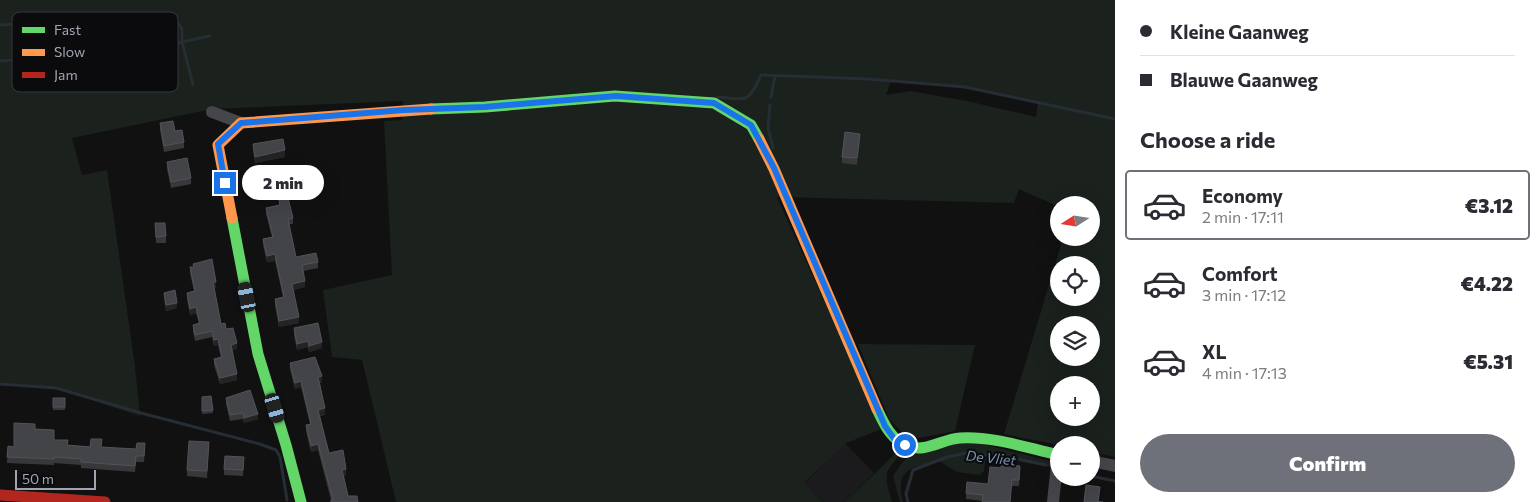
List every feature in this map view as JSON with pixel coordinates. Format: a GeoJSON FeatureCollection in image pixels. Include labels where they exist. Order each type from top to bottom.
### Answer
{"type":"FeatureCollection","features":[{"type":"Feature","properties":{"kind":"street"},"geometry":{"type":"LineString","coordinates":[[212,112],[241,123],[616,96],[714,103],[751,125],[760,141],[774,168],[885,426],[895,440],[915,448],[924,448],[958,438],[996,440],[1050,453]]}},
{"type":"Feature","properties":{"kind":"street"},"geometry":{"type":"LineString","coordinates":[[241,123],[218,144],[258,354],[301,502]]}},
{"type":"Feature","properties":{"kind":"street"},"geometry":{"type":"LineString","coordinates":[[1100,463],[1115,466]]}},
{"type":"Feature","properties":{"kind":"street"},"geometry":{"type":"LineString","coordinates":[[1052,502],[1054,486]]}},
{"type":"Feature","properties":{"kind":"street"},"geometry":{"type":"LineString","coordinates":[[0,495],[105,502]]}},
{"type":"Feature","properties":{"kind":"shaded area"},"geometry":{"type":"Polygon","coordinates":[[[0,0],[1115,0],[1115,457],[1100,454],[1100,436],[1050,436],[1050,443],[1004,434],[1050,281],[1050,306],[1100,306],[1100,256],[1058,256],[1061,246],[1100,246],[1100,196],[1050,196],[1050,203],[1019,189],[1014,203],[777,197],[882,429],[846,443],[804,483],[822,502],[396,502],[362,360],[332,357],[323,290],[392,275],[384,121],[402,120],[403,101],[212,109],[72,138],[82,175],[107,170],[135,366],[140,416],[56,388],[0,384],[0,0]],[[891,81],[886,95],[910,91],[967,101],[1036,117],[1038,102],[965,87],[891,81]]]}},
{"type":"Feature","properties":{"kind":"shaded area"},"geometry":{"type":"Polygon","coordinates":[[[858,344],[975,345],[955,431],[919,438],[904,434],[889,419],[858,344]]]}},
{"type":"Feature","properties":{"kind":"shaded area"},"geometry":{"type":"Polygon","coordinates":[[[845,443],[874,473],[845,502],[822,502],[804,484],[845,443]]]}},
{"type":"Feature","properties":{"kind":"shaded area"},"geometry":{"type":"Polygon","coordinates":[[[959,443],[983,444],[1050,461],[1050,467],[986,455],[984,471],[980,475],[957,472],[939,461],[930,463],[908,471],[904,476],[901,482],[903,502],[900,502],[893,476],[912,453],[959,443]]]}},
{"type":"Feature","properties":{"kind":"shaded area"},"geometry":{"type":"Polygon","coordinates":[[[898,451],[897,457],[888,470],[887,476],[887,484],[892,502],[845,502],[898,451]]]}},
{"type":"Feature","properties":{"kind":"building"},"geometry":{"type":"Polygon","coordinates":[[[173,121],[175,131],[182,130],[184,142],[164,146],[160,123],[173,121]]]}},
{"type":"Feature","properties":{"kind":"building"},"geometry":{"type":"Polygon","coordinates":[[[845,132],[860,134],[857,158],[842,157],[845,132]]]}},
{"type":"Feature","properties":{"kind":"building"},"geometry":{"type":"Polygon","coordinates":[[[283,139],[285,150],[255,157],[253,144],[283,139]]]}},
{"type":"Feature","properties":{"kind":"building"},"geometry":{"type":"Polygon","coordinates":[[[187,158],[191,178],[171,182],[167,162],[187,158]]]}},
{"type":"Feature","properties":{"kind":"building"},"geometry":{"type":"Polygon","coordinates":[[[264,171],[264,176],[273,174],[275,183],[267,185],[268,189],[255,192],[251,174],[264,171]]]}},
{"type":"Feature","properties":{"kind":"building"},"geometry":{"type":"Polygon","coordinates":[[[288,198],[293,218],[288,219],[296,257],[316,253],[318,262],[302,265],[305,281],[292,284],[299,317],[279,321],[275,299],[284,297],[275,254],[267,256],[263,239],[273,237],[266,208],[280,205],[279,200],[288,198]]]}},
{"type":"Feature","properties":{"kind":"building"},"geometry":{"type":"Polygon","coordinates":[[[155,223],[165,223],[166,236],[156,237],[155,223]]]}},
{"type":"Feature","properties":{"kind":"building"},"geometry":{"type":"Polygon","coordinates":[[[212,259],[216,282],[213,282],[221,324],[225,323],[226,329],[233,328],[237,343],[231,345],[237,374],[220,378],[214,359],[222,357],[218,339],[214,340],[212,331],[195,335],[193,325],[200,323],[196,307],[190,309],[187,293],[195,291],[190,267],[194,267],[193,264],[212,259]]]}},
{"type":"Feature","properties":{"kind":"building"},"geometry":{"type":"Polygon","coordinates":[[[175,290],[177,303],[166,305],[164,293],[175,290]]]}},
{"type":"Feature","properties":{"kind":"building"},"geometry":{"type":"Polygon","coordinates":[[[318,323],[322,342],[309,346],[308,341],[297,344],[294,328],[318,323]]]}},
{"type":"Feature","properties":{"kind":"building"},"geometry":{"type":"Polygon","coordinates":[[[315,357],[322,376],[318,377],[325,408],[318,410],[329,453],[343,450],[346,469],[342,470],[348,496],[357,496],[358,502],[331,502],[333,499],[318,444],[311,446],[306,425],[311,424],[301,381],[295,383],[290,363],[315,357]]]}},
{"type":"Feature","properties":{"kind":"building"},"geometry":{"type":"Polygon","coordinates":[[[250,390],[258,414],[244,418],[243,413],[230,415],[226,398],[250,390]]]}},
{"type":"Feature","properties":{"kind":"building"},"geometry":{"type":"Polygon","coordinates":[[[211,396],[213,410],[202,411],[202,397],[211,396]]]}},
{"type":"Feature","properties":{"kind":"building"},"geometry":{"type":"Polygon","coordinates":[[[53,398],[65,398],[65,407],[53,407],[53,398]]]}},
{"type":"Feature","properties":{"kind":"building"},"geometry":{"type":"Polygon","coordinates":[[[14,423],[35,424],[35,429],[54,430],[54,440],[68,440],[67,445],[90,447],[91,439],[102,439],[101,447],[136,449],[137,443],[145,443],[144,456],[136,456],[135,466],[81,462],[81,459],[54,457],[54,459],[7,457],[8,446],[14,447],[14,423]]]}},
{"type":"Feature","properties":{"kind":"building"},"geometry":{"type":"Polygon","coordinates":[[[189,441],[209,442],[207,471],[187,470],[189,441]]]}},
{"type":"Feature","properties":{"kind":"building"},"geometry":{"type":"Polygon","coordinates":[[[225,456],[244,457],[243,470],[224,469],[225,456]]]}},
{"type":"Feature","properties":{"kind":"building"},"geometry":{"type":"Polygon","coordinates":[[[1001,464],[1020,466],[1019,480],[1012,480],[1010,502],[982,502],[983,495],[966,493],[967,482],[988,484],[990,467],[1001,468],[1001,464]]]}},
{"type":"Feature","properties":{"kind":"building"},"geometry":{"type":"Polygon","coordinates":[[[1086,486],[1100,487],[1098,502],[1084,502],[1086,486]]]}},
{"type":"Feature","properties":{"kind":"waterway"},"geometry":{"type":"LineString","coordinates":[[178,23],[182,29],[182,42],[178,43]]}},
{"type":"Feature","properties":{"kind":"waterway"},"geometry":{"type":"LineString","coordinates":[[0,25],[12,24]]}},
{"type":"Feature","properties":{"kind":"waterway"},"geometry":{"type":"LineString","coordinates":[[193,85],[182,42],[210,36]]}},
{"type":"Feature","properties":{"kind":"waterway"},"geometry":{"type":"LineString","coordinates":[[0,61],[12,60]]}},
{"type":"Feature","properties":{"kind":"waterway"},"geometry":{"type":"LineString","coordinates":[[718,97],[746,98],[753,91],[761,75],[869,79],[965,87],[1115,119]]}},
{"type":"Feature","properties":{"kind":"waterway"},"geometry":{"type":"LineString","coordinates":[[771,97],[775,76]]}},
{"type":"Feature","properties":{"kind":"waterway"},"geometry":{"type":"LineString","coordinates":[[770,105],[768,128],[773,148]]}},
{"type":"Feature","properties":{"kind":"waterway"},"geometry":{"type":"LineString","coordinates":[[0,384],[56,388],[276,450],[280,457],[287,500]]}},
{"type":"Feature","properties":{"kind":"waterway","name":"De Vliet"},"geometry":{"type":"LineString","coordinates":[[908,502],[906,494],[913,470],[947,457],[966,453],[1013,458],[1046,465]]}},
{"type":"Feature","properties":{"kind":"waterway","name":"De Vliet"},"geometry":{"type":"LineString","coordinates":[[1100,478],[1115,481]]}},
{"type":"Feature","properties":{"kind":"traffic: fast"},"geometry":{"type":"LineString","coordinates":[[431,109],[485,107],[615,96],[714,103],[751,125],[759,139]]}},
{"type":"Feature","properties":{"kind":"traffic: fast"},"geometry":{"type":"LineString","coordinates":[[232,218],[258,354],[301,502]]}},
{"type":"Feature","properties":{"kind":"traffic: fast"},"geometry":{"type":"LineString","coordinates":[[877,409],[885,426],[893,436],[902,443],[915,448],[928,447],[953,439],[972,438],[997,441],[1050,453]]}},
{"type":"Feature","properties":{"kind":"traffic: slow"},"geometry":{"type":"LineString","coordinates":[[232,218],[218,145],[241,123],[431,109]]}},
{"type":"Feature","properties":{"kind":"traffic: slow"},"geometry":{"type":"LineString","coordinates":[[759,139],[774,169],[877,409]]}},
{"type":"Feature","properties":{"kind":"traffic: jam"},"geometry":{"type":"LineString","coordinates":[[0,495],[105,502]]}},
{"type":"Feature","properties":{"kind":"route"},"geometry":{"type":"LineString","coordinates":[[225,183],[218,144],[241,123],[616,96],[714,103],[751,125],[760,141],[774,168],[885,426],[895,440],[905,445]]}}]}
